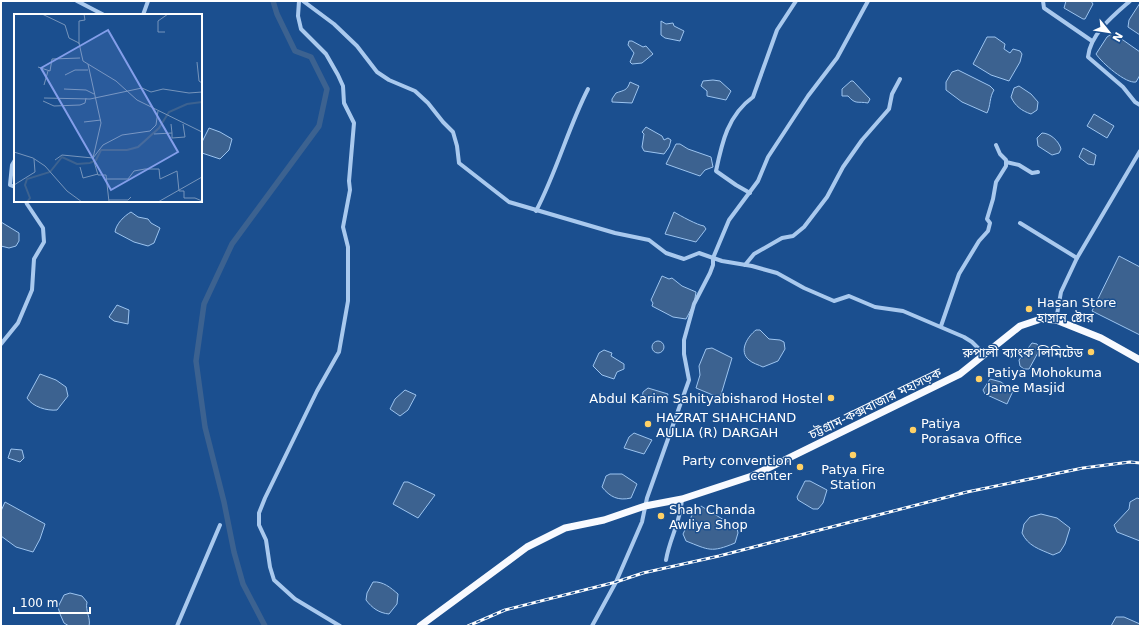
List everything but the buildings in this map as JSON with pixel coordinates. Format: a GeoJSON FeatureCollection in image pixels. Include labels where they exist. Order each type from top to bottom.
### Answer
{"type":"FeatureCollection","features":[{"type":"Feature","properties":{"kind":"highway","name":"চট্টগ্রাম-কক্সবাজার মহাসড়ক"},"geometry":{"type":"LineString","coordinates":[[420,626],[527,547],[565,528],[604,520],[645,506],[682,499],[752,476],[784,462],[960,374],[1020,326],[1041,319],[1056,320],[1100,338],[1140,360]]}},
{"type":"Feature","properties":{"kind":"street"},"geometry":{"type":"LineString","coordinates":[[77,1],[97,14]]}},
{"type":"Feature","properties":{"kind":"street"},"geometry":{"type":"LineString","coordinates":[[143,14],[148,1]]}},
{"type":"Feature","properties":{"kind":"street"},"geometry":{"type":"LineString","coordinates":[[299,1],[298,16],[301,29],[326,54],[343,86],[344,103],[354,123],[349,181],[350,190],[343,227],[348,247],[348,301],[339,352],[317,391],[265,498],[259,513],[259,525],[266,540],[270,567],[274,580],[295,599],[340,626]]}},
{"type":"Feature","properties":{"kind":"street"},"geometry":{"type":"LineString","coordinates":[[303,1],[334,24],[357,46],[377,72],[389,80],[415,91],[428,103],[453,132],[457,146],[459,163],[509,202],[615,233],[649,240],[666,253],[684,259],[698,253],[722,261],[777,273],[804,288],[834,301],[849,296],[874,307],[903,311],[941,326],[972,342],[984,354]]}},
{"type":"Feature","properties":{"kind":"street"},"geometry":{"type":"LineString","coordinates":[[750,192],[736,186],[716,171],[728,124],[744,103],[753,97],[777,30],[796,1]]}},
{"type":"Feature","properties":{"kind":"street"},"geometry":{"type":"LineString","coordinates":[[592,626],[632,547],[642,522],[645,506],[689,380],[684,354],[684,340],[695,299],[710,273],[713,265],[713,258],[730,220],[758,181],[768,157],[808,96],[837,58],[868,1]]}},
{"type":"Feature","properties":{"kind":"street"},"geometry":{"type":"LineString","coordinates":[[1043,1],[1044,8],[1092,41]]}},
{"type":"Feature","properties":{"kind":"street"},"geometry":{"type":"LineString","coordinates":[[1130,1],[1111,19],[1092,41],[1088,57],[1123,87],[1135,102],[1140,105]]}},
{"type":"Feature","properties":{"kind":"street"},"geometry":{"type":"LineString","coordinates":[[745,265],[754,254],[782,238],[793,236],[804,227],[827,197],[843,167],[862,140],[889,109],[892,94],[900,79]]}},
{"type":"Feature","properties":{"kind":"street"},"geometry":{"type":"LineString","coordinates":[[536,211],[559,159],[573,120],[588,89]]}},
{"type":"Feature","properties":{"kind":"street"},"geometry":{"type":"LineString","coordinates":[[996,145],[1006,162],[1019,165],[1032,173],[1038,172]]}},
{"type":"Feature","properties":{"kind":"street"},"geometry":{"type":"LineString","coordinates":[[1056,320],[1061,292],[1077,258],[1140,151]]}},
{"type":"Feature","properties":{"kind":"street"},"geometry":{"type":"LineString","coordinates":[[14,162],[12,165],[10,185],[14,187]]}},
{"type":"Feature","properties":{"kind":"street"},"geometry":{"type":"LineString","coordinates":[[941,326],[959,274],[979,241],[988,231],[990,223],[987,219],[987,215],[992,206],[996,182],[1006,166],[1006,162]]}},
{"type":"Feature","properties":{"kind":"street"},"geometry":{"type":"LineString","coordinates":[[1,344],[18,323],[32,290],[34,259],[44,242],[43,228],[26,202]]}},
{"type":"Feature","properties":{"kind":"street"},"geometry":{"type":"LineString","coordinates":[[1020,224],[1077,258]]}},
{"type":"Feature","properties":{"kind":"street"},"geometry":{"type":"LineString","coordinates":[[666,560],[669,544],[679,522],[682,499]]}},
{"type":"Feature","properties":{"kind":"street"},"geometry":{"type":"LineString","coordinates":[[177,626],[220,525]]}},
{"type":"Feature","properties":{"kind":"water"},"geometry":{"type":"Polygon","coordinates":[[[1066,1],[1091,1],[1093,4],[1085,19],[1083,19],[1064,8],[1066,1]]]}},
{"type":"Feature","properties":{"kind":"water"},"geometry":{"type":"Polygon","coordinates":[[[1140,3],[1140,35],[1128,27],[1129,20],[1140,3]]]}},
{"type":"Feature","properties":{"kind":"water"},"geometry":{"type":"Polygon","coordinates":[[[661,21],[666,24],[673,23],[674,26],[684,31],[680,41],[665,38],[661,35],[661,21]]]}},
{"type":"Feature","properties":{"kind":"water"},"geometry":{"type":"Polygon","coordinates":[[[1113,33],[1140,52],[1140,75],[1136,82],[1126,80],[1103,62],[1096,54],[1107,37],[1113,33]]]}},
{"type":"Feature","properties":{"kind":"water"},"geometry":{"type":"Polygon","coordinates":[[[987,37],[995,37],[1005,44],[1004,49],[1010,53],[1013,49],[1020,51],[1022,54],[1020,62],[1009,81],[991,75],[973,64],[987,37]]]}},
{"type":"Feature","properties":{"kind":"water"},"geometry":{"type":"Polygon","coordinates":[[[629,41],[643,47],[646,46],[653,54],[642,63],[632,64],[630,62],[634,53],[628,45],[629,41]]]}},
{"type":"Feature","properties":{"kind":"water"},"geometry":{"type":"Polygon","coordinates":[[[958,70],[990,86],[994,90],[987,113],[962,102],[946,90],[946,82],[952,72],[958,70]]]}},
{"type":"Feature","properties":{"kind":"water"},"geometry":{"type":"Polygon","coordinates":[[[703,81],[720,81],[731,91],[726,100],[707,96],[707,91],[701,86],[703,81]]]}},
{"type":"Feature","properties":{"kind":"water"},"geometry":{"type":"Polygon","coordinates":[[[853,81],[870,99],[868,103],[855,102],[848,96],[842,96],[842,89],[853,81]]]}},
{"type":"Feature","properties":{"kind":"water"},"geometry":{"type":"Polygon","coordinates":[[[630,82],[639,86],[632,103],[612,102],[612,99],[616,93],[626,89],[630,82]]]}},
{"type":"Feature","properties":{"kind":"water"},"geometry":{"type":"Polygon","coordinates":[[[1019,86],[1031,94],[1038,102],[1037,110],[1031,114],[1019,108],[1011,97],[1014,88],[1019,86]]]}},
{"type":"Feature","properties":{"kind":"water"},"geometry":{"type":"Polygon","coordinates":[[[1094,114],[1114,126],[1107,138],[1087,126],[1094,114]]]}},
{"type":"Feature","properties":{"kind":"water"},"geometry":{"type":"Polygon","coordinates":[[[646,127],[662,136],[664,140],[668,138],[671,140],[669,147],[664,154],[644,151],[642,147],[644,134],[642,132],[646,127]]]}},
{"type":"Feature","properties":{"kind":"water"},"geometry":{"type":"Polygon","coordinates":[[[209,128],[232,139],[229,150],[220,159],[202,153],[202,142],[209,128]]]}},
{"type":"Feature","properties":{"kind":"water"},"geometry":{"type":"Polygon","coordinates":[[[1042,133],[1048,134],[1056,140],[1061,149],[1059,153],[1052,155],[1038,146],[1037,138],[1042,133]]]}},
{"type":"Feature","properties":{"kind":"water"},"geometry":{"type":"Polygon","coordinates":[[[676,144],[680,144],[688,149],[711,157],[713,167],[705,170],[700,176],[666,164],[676,144]]]}},
{"type":"Feature","properties":{"kind":"water"},"geometry":{"type":"Polygon","coordinates":[[[1083,148],[1096,155],[1094,165],[1088,164],[1079,157],[1083,148]]]}},
{"type":"Feature","properties":{"kind":"water"},"geometry":{"type":"Polygon","coordinates":[[[131,212],[138,217],[148,219],[151,223],[160,228],[154,243],[148,246],[134,242],[115,232],[121,220],[131,212]]]}},
{"type":"Feature","properties":{"kind":"water"},"geometry":{"type":"Polygon","coordinates":[[[674,212],[704,226],[706,229],[696,242],[665,234],[674,212]]]}},
{"type":"Feature","properties":{"kind":"water"},"geometry":{"type":"Polygon","coordinates":[[[1,222],[19,233],[19,241],[16,246],[9,248],[1,246],[1,222]]]}},
{"type":"Feature","properties":{"kind":"water"},"geometry":{"type":"Polygon","coordinates":[[[1119,256],[1140,267],[1140,335],[1092,311],[1119,256]]]}},
{"type":"Feature","properties":{"kind":"water"},"geometry":{"type":"Polygon","coordinates":[[[662,276],[669,279],[672,278],[682,286],[696,292],[694,304],[686,319],[673,317],[652,306],[653,303],[651,300],[662,276]]]}},
{"type":"Feature","properties":{"kind":"water"},"geometry":{"type":"Polygon","coordinates":[[[117,305],[129,310],[128,324],[114,321],[109,317],[117,305]]]}},
{"type":"Feature","properties":{"kind":"water"},"geometry":{"type":"Polygon","coordinates":[[[756,330],[760,330],[769,339],[784,342],[785,349],[778,361],[763,367],[752,362],[746,356],[744,352],[745,344],[756,330]]]}},
{"type":"Feature","properties":{"kind":"water"},"geometry":{"type":"Polygon","coordinates":[[[660,341],[663,342],[663,352],[656,353],[653,352],[652,345],[653,342],[660,341]]]}},
{"type":"Feature","properties":{"kind":"water"},"geometry":{"type":"Polygon","coordinates":[[[1032,343],[1037,344],[1040,349],[1029,369],[1024,369],[1020,366],[1019,360],[1032,343]]]}},
{"type":"Feature","properties":{"kind":"water"},"geometry":{"type":"Polygon","coordinates":[[[712,348],[732,358],[720,398],[696,388],[700,375],[699,366],[706,349],[712,348]]]}},
{"type":"Feature","properties":{"kind":"water"},"geometry":{"type":"Polygon","coordinates":[[[604,350],[612,353],[611,356],[624,364],[624,369],[617,372],[614,379],[602,375],[593,366],[599,353],[604,350]]]}},
{"type":"Feature","properties":{"kind":"water"},"geometry":{"type":"Polygon","coordinates":[[[40,374],[56,380],[66,387],[68,396],[57,410],[40,408],[27,398],[40,374]]]}},
{"type":"Feature","properties":{"kind":"water"},"geometry":{"type":"Polygon","coordinates":[[[990,379],[1001,382],[1013,391],[1007,404],[985,394],[983,390],[990,379]]]}},
{"type":"Feature","properties":{"kind":"water"},"geometry":{"type":"Polygon","coordinates":[[[648,388],[668,394],[666,402],[658,403],[642,399],[643,392],[648,388]]]}},
{"type":"Feature","properties":{"kind":"water"},"geometry":{"type":"Polygon","coordinates":[[[405,390],[416,395],[408,410],[400,416],[390,409],[395,399],[405,390]]]}},
{"type":"Feature","properties":{"kind":"water"},"geometry":{"type":"Polygon","coordinates":[[[634,433],[652,440],[644,454],[624,448],[629,437],[634,433]]]}},
{"type":"Feature","properties":{"kind":"water"},"geometry":{"type":"Polygon","coordinates":[[[11,449],[22,450],[24,458],[20,462],[8,458],[11,449]]]}},
{"type":"Feature","properties":{"kind":"water"},"geometry":{"type":"Polygon","coordinates":[[[610,474],[622,474],[637,484],[631,498],[622,499],[611,496],[602,487],[606,476],[610,474]]]}},
{"type":"Feature","properties":{"kind":"water"},"geometry":{"type":"Polygon","coordinates":[[[805,481],[810,481],[827,490],[823,503],[818,509],[813,509],[798,500],[797,497],[805,481]]]}},
{"type":"Feature","properties":{"kind":"water"},"geometry":{"type":"Polygon","coordinates":[[[404,482],[408,482],[435,495],[418,518],[393,504],[404,482]]]}},
{"type":"Feature","properties":{"kind":"water"},"geometry":{"type":"Polygon","coordinates":[[[1137,498],[1140,499],[1140,541],[1117,532],[1114,525],[1129,509],[1130,502],[1137,498]]]}},
{"type":"Feature","properties":{"kind":"water"},"geometry":{"type":"Polygon","coordinates":[[[5,502],[45,524],[40,539],[33,552],[16,547],[1,536],[1,511],[5,502]]]}},
{"type":"Feature","properties":{"kind":"water"},"geometry":{"type":"Polygon","coordinates":[[[701,506],[737,528],[738,533],[735,543],[720,548],[710,549],[700,547],[686,541],[683,534],[694,511],[701,506]]]}},
{"type":"Feature","properties":{"kind":"water"},"geometry":{"type":"Polygon","coordinates":[[[1041,514],[1057,518],[1070,528],[1065,544],[1060,552],[1053,555],[1031,544],[1022,533],[1024,524],[1030,517],[1041,514]]]}},
{"type":"Feature","properties":{"kind":"water"},"geometry":{"type":"Polygon","coordinates":[[[373,582],[390,587],[398,594],[397,604],[389,614],[376,610],[366,600],[367,593],[373,582]]]}},
{"type":"Feature","properties":{"kind":"water"},"geometry":{"type":"Polygon","coordinates":[[[70,593],[82,596],[87,602],[89,626],[69,626],[64,623],[58,607],[64,595],[70,593]]]}},
{"type":"Feature","properties":{"kind":"water"},"geometry":{"type":"Polygon","coordinates":[[[1116,617],[1124,617],[1140,624],[1140,626],[1111,626],[1116,617]]]}},
{"type":"Feature","properties":{"kind":"waterway"},"geometry":{"type":"LineString","coordinates":[[265,626],[243,584],[234,552],[224,502],[205,427],[196,361],[204,304],[232,244],[319,126],[327,89],[311,57],[295,51],[277,14],[273,1]]}},
{"type":"Feature","properties":{"kind":"railway"},"geometry":{"type":"LineString","coordinates":[[468,626],[505,610],[616,582],[643,573],[719,556],[967,492],[1083,468],[1130,462],[1140,463]]}},
{"type":"Feature","properties":{"kind":"place","name":"Hasan Store হাসান ষ্টোর"},"geometry":{"type":"Point","coordinates":[1029,309]}},
{"type":"Feature","properties":{"kind":"place","name":"রুপালী ব্যাংক লিমিটেড"},"geometry":{"type":"Point","coordinates":[1091,352]}},
{"type":"Feature","properties":{"kind":"place","name":"Patiya Mohokuma Jame Masjid"},"geometry":{"type":"Point","coordinates":[979,379]}},
{"type":"Feature","properties":{"kind":"place","name":"Abdul Karim Sahityabisharod Hostel"},"geometry":{"type":"Point","coordinates":[831,398]}},
{"type":"Feature","properties":{"kind":"place","name":"HAZRAT SHAHCHAND AULIA (R) DARGAH"},"geometry":{"type":"Point","coordinates":[648,424]}},
{"type":"Feature","properties":{"kind":"place","name":"Patiya Porasava Office"},"geometry":{"type":"Point","coordinates":[913,430]}},
{"type":"Feature","properties":{"kind":"place","name":"Patya Fire Station"},"geometry":{"type":"Point","coordinates":[853,455]}},
{"type":"Feature","properties":{"kind":"place","name":"Party convention center"},"geometry":{"type":"Point","coordinates":[800,467]}},
{"type":"Feature","properties":{"kind":"place","name":"Shah Chanda Awliya Shop"},"geometry":{"type":"Point","coordinates":[661,516]}}]}
